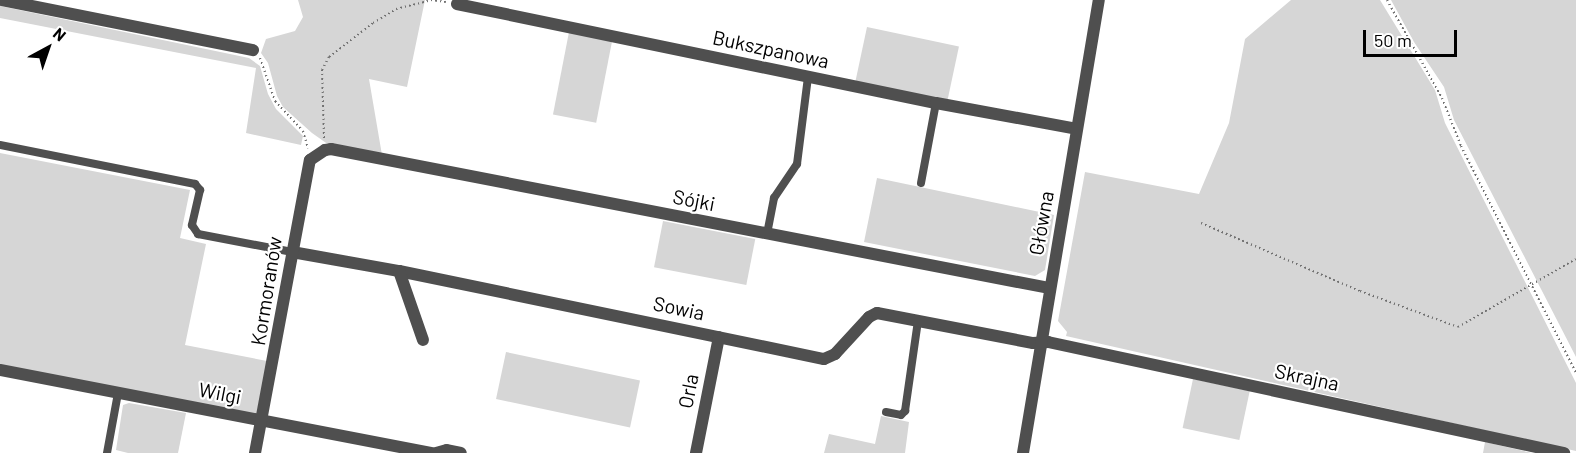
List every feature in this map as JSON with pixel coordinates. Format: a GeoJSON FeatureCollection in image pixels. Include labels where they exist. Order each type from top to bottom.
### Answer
{"type":"FeatureCollection","features":[{"type":"Feature","properties":{"kind":"street"},"geometry":{"type":"LineString","coordinates":[[2,0],[253,50]]}},
{"type":"Feature","properties":{"kind":"street","name":"Główna"},"geometry":{"type":"LineString","coordinates":[[1023,453],[1099,0]]}},
{"type":"Feature","properties":{"kind":"street","name":"Bukszpanowa"},"geometry":{"type":"LineString","coordinates":[[457,4],[936,103],[1077,129]]}},
{"type":"Feature","properties":{"kind":"street"},"geometry":{"type":"LineString","coordinates":[[310,160],[328,149]]}},
{"type":"Feature","properties":{"kind":"street","name":"Sójki"},"geometry":{"type":"LineString","coordinates":[[328,149],[1049,288]]}},
{"type":"Feature","properties":{"kind":"street","name":"Kormoranów"},"geometry":{"type":"LineString","coordinates":[[255,453],[274,363],[310,160]]}},
{"type":"Feature","properties":{"kind":"street","name":"Sowia"},"geometry":{"type":"LineString","coordinates":[[292,252],[399,271],[824,359],[835,354],[869,317],[877,313],[1041,344]]}},
{"type":"Feature","properties":{"kind":"street"},"geometry":{"type":"LineString","coordinates":[[399,271],[423,340]]}},
{"type":"Feature","properties":{"kind":"street","name":"Orla"},"geometry":{"type":"LineString","coordinates":[[696,453],[719,337]]}},
{"type":"Feature","properties":{"kind":"street","name":"Skrajna"},"geometry":{"type":"LineString","coordinates":[[1041,344],[1048,342],[1564,453]]}},
{"type":"Feature","properties":{"kind":"street","name":"Wilgi"},"geometry":{"type":"LineString","coordinates":[[0,370],[398,449],[434,453],[447,450],[461,453]]}},
{"type":"Feature","properties":{"kind":"lane"},"geometry":{"type":"LineString","coordinates":[[767,234],[774,198],[797,164],[808,77]]}},
{"type":"Feature","properties":{"kind":"lane"},"geometry":{"type":"LineString","coordinates":[[921,183],[936,103]]}},
{"type":"Feature","properties":{"kind":"lane"},"geometry":{"type":"LineString","coordinates":[[0,145],[195,184],[200,190],[192,225],[198,234],[292,252]]}},
{"type":"Feature","properties":{"kind":"lane"},"geometry":{"type":"LineString","coordinates":[[886,412],[901,415],[905,411],[918,321]]}},
{"type":"Feature","properties":{"kind":"lane"},"geometry":{"type":"LineString","coordinates":[[107,453],[118,393]]}},
{"type":"Feature","properties":{"kind":"path"},"geometry":{"type":"LineString","coordinates":[[328,149],[322,70],[329,57],[373,23],[396,9],[431,0],[457,4]]}},
{"type":"Feature","properties":{"kind":"path"},"geometry":{"type":"LineString","coordinates":[[1387,0],[1442,98],[1461,146],[1576,373]]}},
{"type":"Feature","properties":{"kind":"path"},"geometry":{"type":"LineString","coordinates":[[253,50],[261,59],[275,101],[307,137],[310,160]]}},
{"type":"Feature","properties":{"kind":"path"},"geometry":{"type":"LineString","coordinates":[[1201,223],[1360,291],[1458,327],[1576,259]]}},
{"type":"Feature","properties":{"kind":"shaded area"},"geometry":{"type":"Polygon","coordinates":[[[298,0],[425,0],[407,87],[369,79],[382,155],[329,145],[283,107],[277,96],[268,63],[261,53],[266,39],[295,31],[303,17],[298,0]]]}},
{"type":"Feature","properties":{"kind":"shaded area"},"geometry":{"type":"Polygon","coordinates":[[[1291,0],[1380,0],[1435,90],[1445,123],[1576,383],[1576,451],[1066,336],[1067,332],[1058,321],[1085,172],[1199,194],[1229,123],[1245,39],[1291,0]]]}},
{"type":"Feature","properties":{"kind":"shaded area"},"geometry":{"type":"Polygon","coordinates":[[[1391,0],[1576,0],[1576,357],[1454,120],[1444,87],[1414,42],[1391,0]]]}},
{"type":"Feature","properties":{"kind":"shaded area"},"geometry":{"type":"Polygon","coordinates":[[[0,6],[249,58],[260,66],[268,94],[276,109],[303,136],[301,145],[246,133],[256,68],[0,18],[0,6]]]}},
{"type":"Feature","properties":{"kind":"shaded area"},"geometry":{"type":"Polygon","coordinates":[[[867,27],[959,47],[947,101],[855,82],[867,27]]]}},
{"type":"Feature","properties":{"kind":"shaded area"},"geometry":{"type":"Polygon","coordinates":[[[569,32],[612,40],[596,123],[553,114],[569,32]]]}},
{"type":"Feature","properties":{"kind":"shaded area"},"geometry":{"type":"Polygon","coordinates":[[[0,153],[190,190],[180,238],[206,244],[185,345],[267,361],[256,417],[0,366],[0,153]]]}},
{"type":"Feature","properties":{"kind":"shaded area"},"geometry":{"type":"Polygon","coordinates":[[[877,178],[1054,215],[1045,270],[1035,276],[864,242],[877,178]]]}},
{"type":"Feature","properties":{"kind":"shaded area"},"geometry":{"type":"Polygon","coordinates":[[[663,221],[755,239],[746,285],[654,267],[663,221]]]}},
{"type":"Feature","properties":{"kind":"shaded area"},"geometry":{"type":"Polygon","coordinates":[[[506,352],[640,380],[630,427],[496,399],[506,352]]]}},
{"type":"Feature","properties":{"kind":"shaded area"},"geometry":{"type":"Polygon","coordinates":[[[1193,379],[1250,391],[1239,440],[1183,428],[1193,379]]]}},
{"type":"Feature","properties":{"kind":"shaded area"},"geometry":{"type":"Polygon","coordinates":[[[129,403],[186,413],[178,453],[128,453],[116,450],[123,405],[129,403]]]}},
{"type":"Feature","properties":{"kind":"shaded area"},"geometry":{"type":"Polygon","coordinates":[[[881,416],[909,422],[905,453],[824,453],[829,434],[875,444],[881,416]]]}},
{"type":"Feature","properties":{"kind":"shaded area"},"geometry":{"type":"Polygon","coordinates":[[[1485,442],[1532,453],[1483,453],[1485,442]]]}}]}
